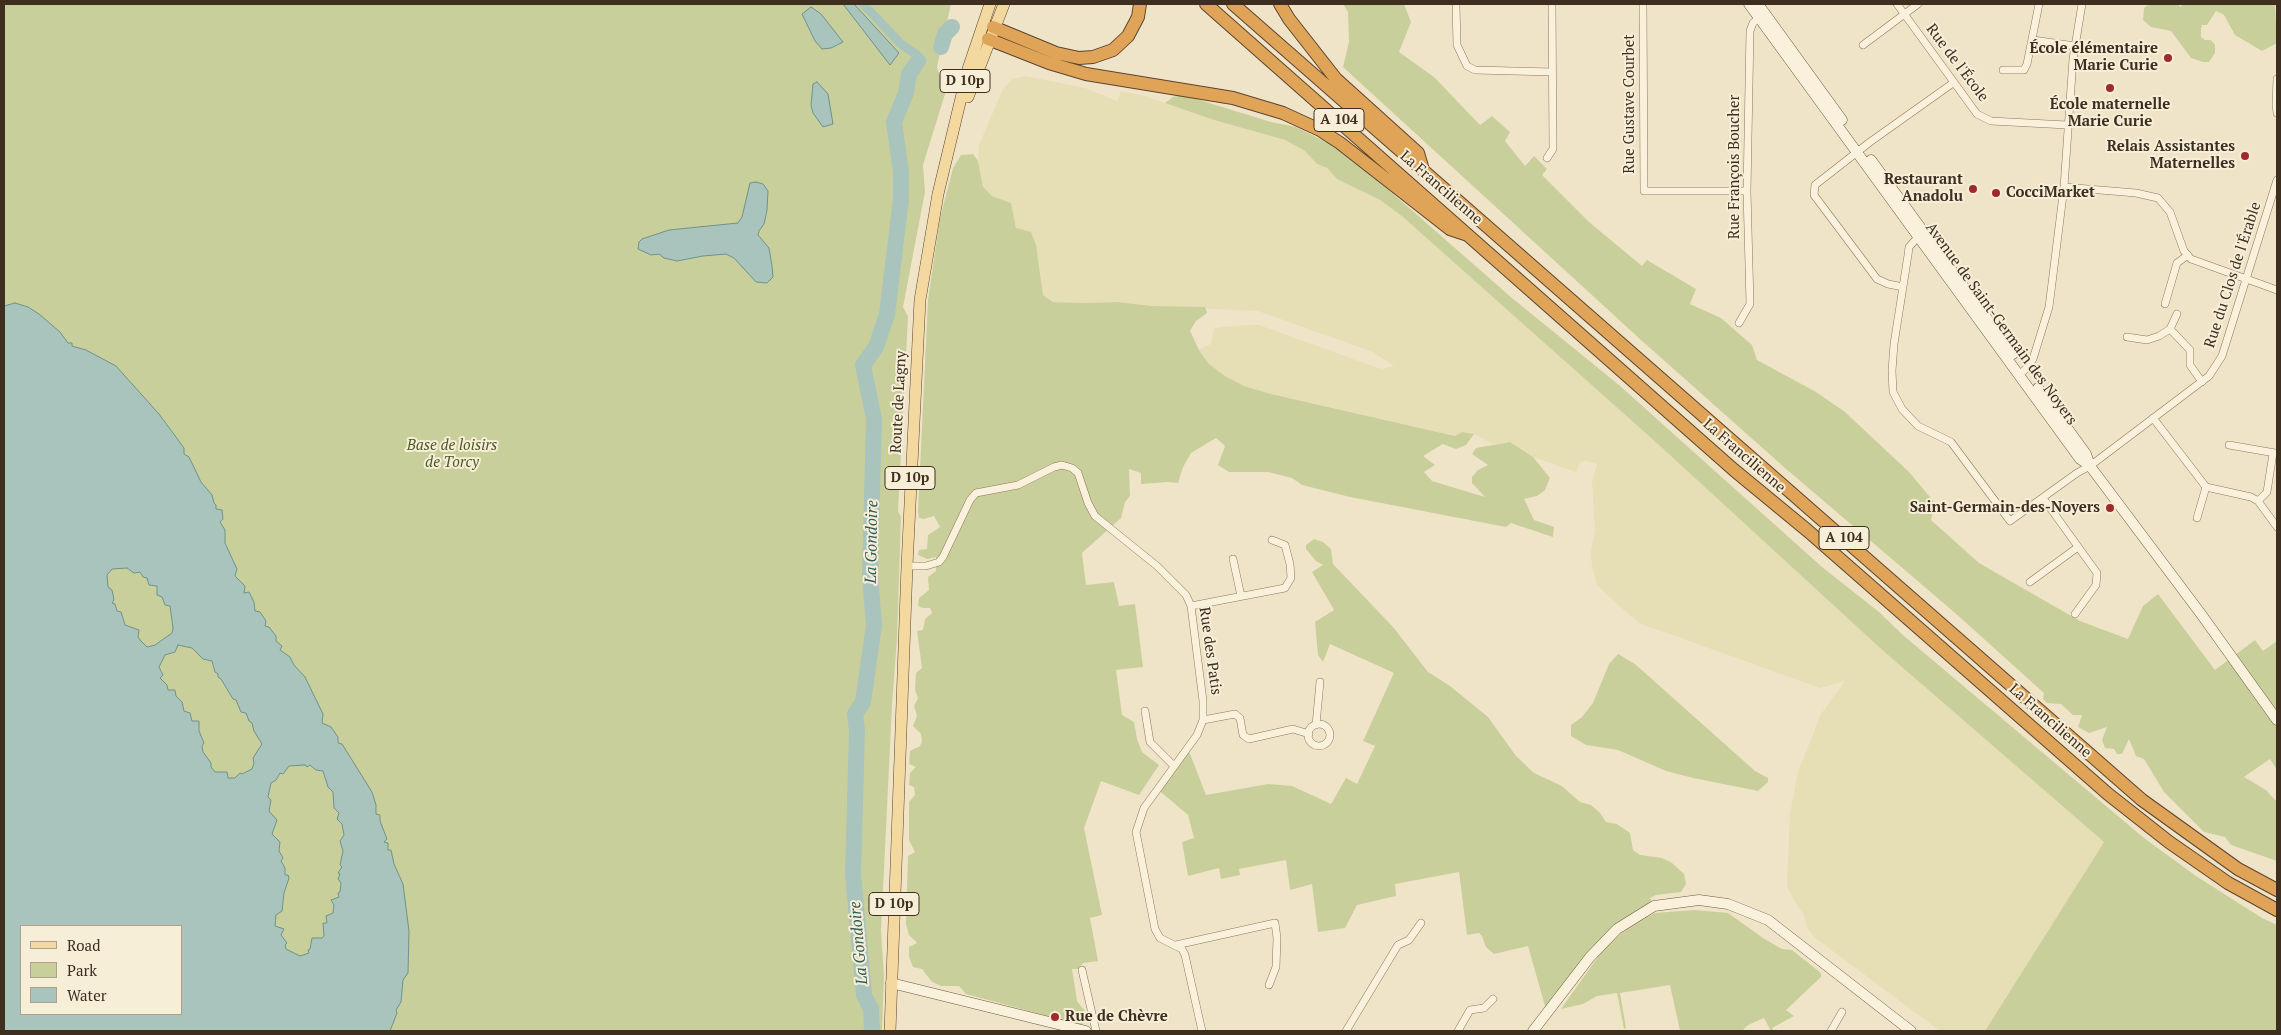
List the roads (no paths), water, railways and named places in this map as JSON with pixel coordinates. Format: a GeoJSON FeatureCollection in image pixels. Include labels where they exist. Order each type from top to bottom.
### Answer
{"type":"FeatureCollection","features":[{"type":"Feature","properties":{"kind":"highway"},"geometry":{"type":"LineString","coordinates":[[994,27],[1056,54],[1080,58],[1094,57],[1113,50],[1128,36],[1138,17],[1140,4]]}},
{"type":"Feature","properties":{"kind":"highway","name":"La Francilienne"},"geometry":{"type":"LineString","coordinates":[[1206,4],[1472,236],[1734,470],[1815,537],[2108,794],[2169,842],[2228,883],[2277,910]]}},
{"type":"Feature","properties":{"kind":"highway","name":"La Francilienne"},"geometry":{"type":"LineString","coordinates":[[1233,4],[2134,794],[2238,869],[2277,890]]}},
{"type":"Feature","properties":{"kind":"highway"},"geometry":{"type":"LineString","coordinates":[[1280,4],[1289,19],[1336,79],[1418,153],[1423,170]]}},
{"type":"Feature","properties":{"kind":"highway"},"geometry":{"type":"LineString","coordinates":[[984,34],[1049,64],[1086,74],[1233,98],[1283,113],[1320,130],[1340,143],[1450,229],[1472,236]]}},
{"type":"Feature","properties":{"kind":"main road","name":"D 10p"},"geometry":{"type":"LineString","coordinates":[[984,34],[985,16],[990,4]]}},
{"type":"Feature","properties":{"kind":"main road","name":"D 10p"},"geometry":{"type":"LineString","coordinates":[[984,34],[994,27],[1004,4]]}},
{"type":"Feature","properties":{"kind":"main road","name":"Avenue de Saint-Germain des Noyers"},"geometry":{"type":"LineString","coordinates":[[1749,4],[1761,16],[2022,372],[2080,459],[2090,466],[2201,614],[2277,720]]}},
{"type":"Feature","properties":{"kind":"main road","name":"Avenue de Saint-Germain des Noyers"},"geometry":{"type":"LineString","coordinates":[[1758,4],[1761,16]]}},
{"type":"Feature","properties":{"kind":"main road"},"geometry":{"type":"LineString","coordinates":[[985,16],[994,27]]}},
{"type":"Feature","properties":{"kind":"main road","name":"Route de Lagny"},"geometry":{"type":"LineString","coordinates":[[891,983],[907,566],[920,300],[934,212],[954,133],[984,34]]}},
{"type":"Feature","properties":{"kind":"main road","name":"Avenue de Saint-Germain des Noyers"},"geometry":{"type":"LineString","coordinates":[[1859,150],[1918,237],[2022,372]]}},
{"type":"Feature","properties":{"kind":"main road"},"geometry":{"type":"LineString","coordinates":[[1533,1031],[1599,946],[1617,930],[1654,906],[1690,900],[1728,904],[1768,920],[1912,1031]]}},
{"type":"Feature","properties":{"kind":"main road","name":"D 10p"},"geometry":{"type":"LineString","coordinates":[[890,1031],[891,983]]}},
{"type":"Feature","properties":{"kind":"main road"},"geometry":{"type":"LineString","coordinates":[[891,983],[1086,1031]]}},
{"type":"Feature","properties":{"kind":"street"},"geometry":{"type":"LineString","coordinates":[[1456,4],[1457,45],[1467,66],[1475,70],[1552,72]]}},
{"type":"Feature","properties":{"kind":"street"},"geometry":{"type":"LineString","coordinates":[[1547,158],[1553,149],[1552,4]]}},
{"type":"Feature","properties":{"kind":"street","name":"Rue Gustave Courbet"},"geometry":{"type":"LineString","coordinates":[[1643,4],[1644,191],[1747,191]]}},
{"type":"Feature","properties":{"kind":"street","name":"Rue de l'École"},"geometry":{"type":"LineString","coordinates":[[1897,4],[1977,114],[1997,121],[2067,125]]}},
{"type":"Feature","properties":{"kind":"street"},"geometry":{"type":"LineString","coordinates":[[1863,45],[1918,4]]}},
{"type":"Feature","properties":{"kind":"street"},"geometry":{"type":"LineString","coordinates":[[2003,70],[2024,70],[2028,64],[2039,4]]}},
{"type":"Feature","properties":{"kind":"street"},"geometry":{"type":"LineString","coordinates":[[2022,372],[2033,359],[2049,307],[2064,187],[2074,46],[2082,4]]}},
{"type":"Feature","properties":{"kind":"street","name":"Rue François Boucher"},"geometry":{"type":"LineString","coordinates":[[1739,323],[1750,304],[1747,191],[1750,32],[1753,23],[1761,16]]}},
{"type":"Feature","properties":{"kind":"street"},"geometry":{"type":"LineString","coordinates":[[2033,40],[2074,46]]}},
{"type":"Feature","properties":{"kind":"street"},"geometry":{"type":"LineString","coordinates":[[2277,79],[2277,113]]}},
{"type":"Feature","properties":{"kind":"street"},"geometry":{"type":"LineString","coordinates":[[1918,237],[1910,247],[1903,287],[1888,284],[1877,279],[1814,196],[1815,185],[1859,150],[1953,82]]}},
{"type":"Feature","properties":{"kind":"street","name":"Rue du Clos de l'Érable"},"geometry":{"type":"LineString","coordinates":[[1903,287],[1892,371],[1893,392],[1902,409],[1918,426],[1951,442],[2010,521],[2077,473],[2090,466],[2209,376],[2222,356],[2277,180]]}},
{"type":"Feature","properties":{"kind":"street"},"geometry":{"type":"LineString","coordinates":[[2064,187],[2136,193],[2158,198],[2170,212],[2184,251],[2191,258],[2277,290]]}},
{"type":"Feature","properties":{"kind":"street"},"geometry":{"type":"LineString","coordinates":[[2165,304],[2177,263],[2188,255]]}},
{"type":"Feature","properties":{"kind":"street"},"geometry":{"type":"LineString","coordinates":[[2127,337],[2147,340],[2159,336],[2170,329],[2177,314]]}},
{"type":"Feature","properties":{"kind":"street"},"geometry":{"type":"LineString","coordinates":[[2170,329],[2190,350],[2190,365],[2202,382]]}},
{"type":"Feature","properties":{"kind":"street"},"geometry":{"type":"LineString","coordinates":[[2153,418],[2206,487],[2251,497],[2258,501],[2277,527]]}},
{"type":"Feature","properties":{"kind":"street"},"geometry":{"type":"LineString","coordinates":[[2229,445],[2275,453],[2267,492],[2258,501]]}},
{"type":"Feature","properties":{"kind":"street","name":"Rue des Patis"},"geometry":{"type":"LineString","coordinates":[[907,566],[926,566],[939,562],[970,500],[976,493],[1018,485],[1054,467],[1068,466],[1078,473],[1091,510],[1109,528],[1174,580],[1186,595],[1191,606],[1203,701],[1203,720]]}},
{"type":"Feature","properties":{"kind":"street"},"geometry":{"type":"LineString","coordinates":[[2196,518],[2206,487]]}},
{"type":"Feature","properties":{"kind":"street"},"geometry":{"type":"LineString","coordinates":[[2043,498],[2097,573],[2096,585],[2075,614]]}},
{"type":"Feature","properties":{"kind":"street"},"geometry":{"type":"LineString","coordinates":[[1191,606],[1285,588],[1290,582],[1292,573],[1285,546],[1272,540]]}},
{"type":"Feature","properties":{"kind":"street"},"geometry":{"type":"LineString","coordinates":[[2030,582],[2078,547]]}},
{"type":"Feature","properties":{"kind":"street"},"geometry":{"type":"LineString","coordinates":[[1233,559],[1241,596]]}},
{"type":"Feature","properties":{"kind":"street"},"geometry":{"type":"LineString","coordinates":[[1316,725],[1323,725],[1328,730],[1330,736],[1327,742],[1321,746],[1315,745],[1310,740],[1309,734],[1316,725],[1320,682]]}},
{"type":"Feature","properties":{"kind":"street"},"geometry":{"type":"LineString","coordinates":[[1145,711],[1150,742],[1174,765]]}},
{"type":"Feature","properties":{"kind":"street"},"geometry":{"type":"LineString","coordinates":[[1202,1031],[1186,955],[1176,945],[1160,938],[1155,929],[1136,832],[1144,808],[1196,734],[1203,720],[1235,714],[1240,718],[1243,735],[1249,739],[1293,729],[1309,734]]}},
{"type":"Feature","properties":{"kind":"street"},"geometry":{"type":"LineString","coordinates":[[1176,945],[1275,923],[1277,938],[1276,967],[1269,985]]}},
{"type":"Feature","properties":{"kind":"street"},"geometry":{"type":"LineString","coordinates":[[1346,1031],[1398,944],[1409,940],[1421,923]]}},
{"type":"Feature","properties":{"kind":"street"},"geometry":{"type":"LineString","coordinates":[[1082,970],[1096,1031]]}},
{"type":"Feature","properties":{"kind":"street"},"geometry":{"type":"LineString","coordinates":[[1458,1031],[1470,1010],[1484,1008],[1493,999]]}},
{"type":"Feature","properties":{"kind":"street"},"geometry":{"type":"LineString","coordinates":[[1830,1031],[1842,1012]]}},
{"type":"Feature","properties":{"kind":"water"},"geometry":{"type":"Polygon","coordinates":[[[843,4],[854,4],[899,53],[890,65],[843,4]]]}},
{"type":"Feature","properties":{"kind":"water"},"geometry":{"type":"Polygon","coordinates":[[[811,7],[821,14],[843,42],[831,48],[822,49],[815,41],[802,14],[811,7]]]}},
{"type":"Feature","properties":{"kind":"water"},"geometry":{"type":"Polygon","coordinates":[[[817,82],[828,94],[833,124],[823,127],[813,113],[811,105],[813,84],[817,82]]]}},
{"type":"Feature","properties":{"kind":"water"},"geometry":{"type":"Polygon","coordinates":[[[750,183],[763,184],[768,191],[764,224],[758,235],[769,248],[773,277],[767,283],[756,282],[734,258],[726,254],[677,261],[664,258],[659,254],[651,255],[638,249],[639,242],[642,239],[669,230],[738,223],[742,217],[750,183]]]}},
{"type":"Feature","properties":{"kind":"water"},"geometry":{"type":"Polygon","coordinates":[[[15,303],[28,307],[39,314],[60,332],[68,343],[72,343],[72,346],[86,350],[116,366],[159,414],[184,448],[184,454],[189,457],[201,482],[212,495],[216,509],[222,510],[223,519],[220,522],[225,530],[225,543],[237,569],[235,576],[245,586],[244,593],[249,592],[254,602],[255,611],[260,612],[266,621],[265,626],[269,627],[276,636],[276,641],[282,646],[280,650],[290,657],[294,665],[305,677],[323,714],[322,723],[331,727],[338,737],[338,743],[342,744],[372,792],[376,805],[376,814],[380,815],[380,821],[387,839],[384,842],[388,843],[388,850],[391,850],[394,864],[403,884],[409,931],[408,973],[403,980],[401,1002],[396,1010],[397,1013],[390,1031],[4,1031],[4,306],[15,303]],[[127,568],[112,569],[107,575],[108,587],[112,590],[114,600],[112,603],[115,604],[117,611],[121,612],[125,625],[139,630],[138,637],[147,647],[155,645],[172,633],[170,606],[165,605],[162,597],[157,595],[157,586],[149,585],[147,578],[143,577],[140,572],[134,573],[127,568]],[[178,645],[175,652],[165,655],[159,667],[163,675],[160,678],[167,685],[168,690],[175,690],[176,696],[182,702],[184,711],[190,713],[192,721],[199,721],[199,731],[204,743],[202,746],[203,752],[211,763],[211,767],[215,772],[227,772],[228,778],[235,778],[240,773],[242,774],[252,769],[253,758],[262,744],[246,713],[241,712],[236,700],[233,699],[218,677],[212,661],[203,659],[192,648],[178,645]],[[305,765],[289,766],[283,774],[280,773],[276,780],[271,783],[268,797],[271,800],[269,811],[277,820],[272,834],[280,842],[279,851],[283,858],[281,861],[285,868],[285,875],[288,875],[289,878],[284,893],[282,911],[276,915],[275,926],[284,929],[281,935],[287,943],[285,945],[286,949],[300,956],[309,953],[308,950],[310,949],[312,938],[322,938],[324,936],[323,923],[327,923],[326,916],[333,913],[334,905],[331,900],[339,897],[338,893],[340,892],[341,883],[338,879],[340,874],[338,873],[342,867],[340,865],[343,851],[340,841],[344,835],[342,824],[337,819],[339,813],[334,808],[333,792],[328,787],[323,771],[316,770],[310,765],[307,767],[305,765]]]}},
{"type":"Feature","properties":{"kind":"waterway"},"geometry":{"type":"LineString","coordinates":[[863,4],[902,45],[917,55],[918,61]]}},
{"type":"Feature","properties":{"kind":"waterway","name":"La Gondoire"},"geometry":{"type":"LineString","coordinates":[[941,47],[945,34],[952,27]]}},
{"type":"Feature","properties":{"kind":"waterway","name":"La Gondoire"},"geometry":{"type":"LineString","coordinates":[[872,1031],[871,1009],[864,995],[853,874],[857,731],[855,714],[863,702],[874,625],[870,576],[874,419],[863,365],[876,347],[887,314],[901,199],[901,172],[894,122],[906,93],[909,74],[918,61]]}},
{"type":"Feature","properties":{"kind":"place","name":"École élémentaire Marie Curie"},"geometry":{"type":"Point","coordinates":[2168,58]}},
{"type":"Feature","properties":{"kind":"place","name":"École maternelle Marie Curie"},"geometry":{"type":"Point","coordinates":[2110,88]}},
{"type":"Feature","properties":{"kind":"place","name":"Relais Assistantes Maternelles"},"geometry":{"type":"Point","coordinates":[2245,156]}},
{"type":"Feature","properties":{"kind":"place","name":"Restaurant Anadolu"},"geometry":{"type":"Point","coordinates":[1973,189]}},
{"type":"Feature","properties":{"kind":"place","name":"CocciMarket"},"geometry":{"type":"Point","coordinates":[1996,193]}},
{"type":"Feature","properties":{"kind":"place","name":"Saint-Germain-des-Noyers"},"geometry":{"type":"Point","coordinates":[2110,508]}},
{"type":"Feature","properties":{"kind":"place","name":"Rue de Chèvre"},"geometry":{"type":"Point","coordinates":[1055,1017]}},
{"type":"Feature","properties":{"kind":"park label","name":"Base de loisirs de Torcy"},"geometry":{"type":"Point","coordinates":[452,454]}}]}
